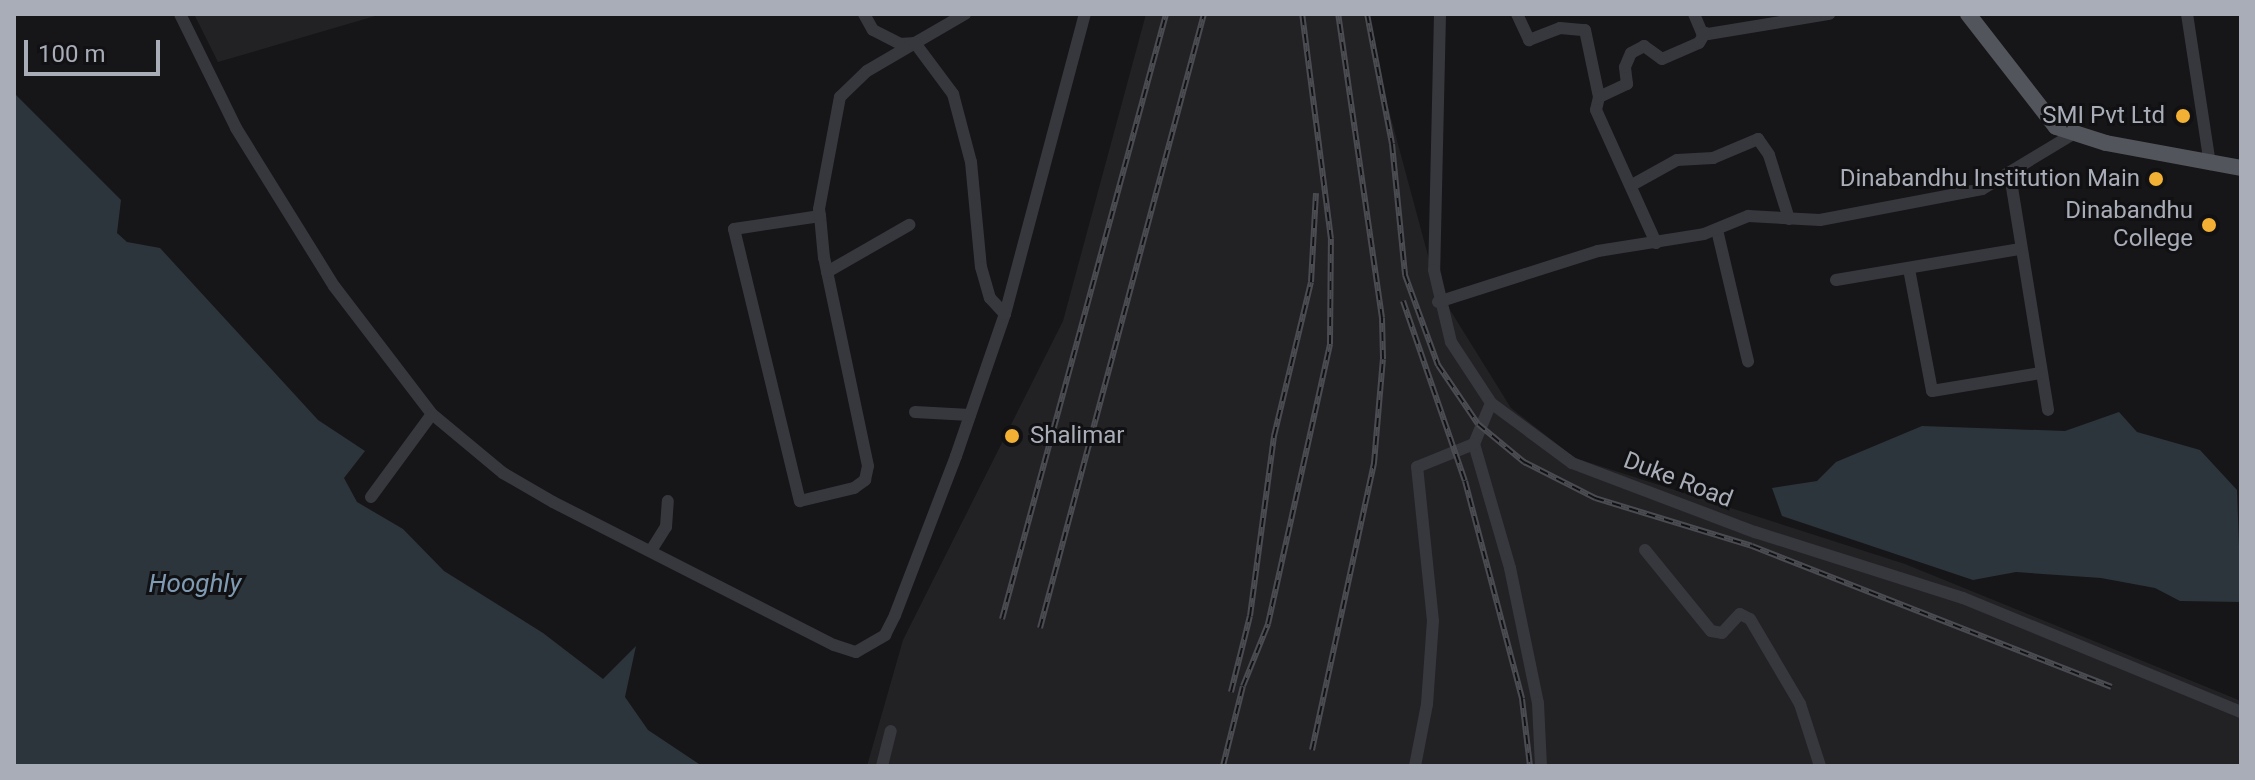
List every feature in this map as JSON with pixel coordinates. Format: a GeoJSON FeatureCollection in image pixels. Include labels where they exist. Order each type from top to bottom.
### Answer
{"type":"FeatureCollection","features":[{"type":"Feature","properties":{"kind":"main road"},"geometry":{"type":"LineString","coordinates":[[1968,14],[2056,127],[2210,164],[2241,168]]}},
{"type":"Feature","properties":{"kind":"street"},"geometry":{"type":"LineString","coordinates":[[180,14],[236,128],[334,286],[432,414],[503,473],[834,645],[856,652],[869,648],[885,635],[895,615],[970,415],[1005,314],[1085,14]]}},
{"type":"Feature","properties":{"kind":"street"},"geometry":{"type":"LineString","coordinates":[[864,14],[873,30],[885,38],[915,43],[956,105],[971,162],[981,267],[990,298],[1005,314]]}},
{"type":"Feature","properties":{"kind":"street"},"geometry":{"type":"LineString","coordinates":[[820,216],[734,229],[800,501],[854,488],[865,480],[868,466],[827,272],[820,216],[822,173],[836,131],[840,97],[867,71],[965,14]]}},
{"type":"Feature","properties":{"kind":"street","name":"Duke Road"},"geometry":{"type":"LineString","coordinates":[[1440,14],[1434,270],[1438,302],[1451,342],[1491,403],[1572,463],[1755,532],[1963,598],[2241,712]]}},
{"type":"Feature","properties":{"kind":"street"},"geometry":{"type":"LineString","coordinates":[[1517,14],[1529,40],[1560,28],[1585,30],[1599,97],[1596,110],[1656,243]]}},
{"type":"Feature","properties":{"kind":"street"},"geometry":{"type":"LineString","coordinates":[[1694,14],[1705,33]]}},
{"type":"Feature","properties":{"kind":"street"},"geometry":{"type":"LineString","coordinates":[[1599,97],[1627,84],[1625,67],[1631,53],[1644,46],[1662,59],[1699,43],[1705,33],[1769,19],[1829,14]]}},
{"type":"Feature","properties":{"kind":"street"},"geometry":{"type":"LineString","coordinates":[[2187,14],[2210,164]]}},
{"type":"Feature","properties":{"kind":"street"},"geometry":{"type":"LineString","coordinates":[[1438,302],[1598,251],[1717,230],[1748,216],[1789,219],[1898,207],[1982,189],[2010,175],[2075,133]]}},
{"type":"Feature","properties":{"kind":"street"},"geometry":{"type":"LineString","coordinates":[[1632,185],[1677,160],[1713,158],[1758,139],[1769,155],[1789,219]]}},
{"type":"Feature","properties":{"kind":"street"},"geometry":{"type":"LineString","coordinates":[[2010,175],[2048,410]]}},
{"type":"Feature","properties":{"kind":"street"},"geometry":{"type":"LineString","coordinates":[[827,272],[909,225]]}},
{"type":"Feature","properties":{"kind":"street"},"geometry":{"type":"LineString","coordinates":[[1717,230],[1748,361]]}},
{"type":"Feature","properties":{"kind":"street"},"geometry":{"type":"LineString","coordinates":[[1836,280],[2020,249]]}},
{"type":"Feature","properties":{"kind":"street"},"geometry":{"type":"LineString","coordinates":[[1909,269],[1932,391],[2041,373]]}},
{"type":"Feature","properties":{"kind":"street"},"geometry":{"type":"LineString","coordinates":[[1491,403],[1474,444],[1510,568],[1538,703],[1541,766]]}},
{"type":"Feature","properties":{"kind":"street"},"geometry":{"type":"LineString","coordinates":[[915,412],[970,415]]}},
{"type":"Feature","properties":{"kind":"street"},"geometry":{"type":"LineString","coordinates":[[371,497],[432,414]]}},
{"type":"Feature","properties":{"kind":"street"},"geometry":{"type":"LineString","coordinates":[[1415,766],[1427,704],[1433,621],[1417,467],[1474,444]]}},
{"type":"Feature","properties":{"kind":"street"},"geometry":{"type":"LineString","coordinates":[[652,549],[666,527],[668,501]]}},
{"type":"Feature","properties":{"kind":"street"},"geometry":{"type":"LineString","coordinates":[[1645,550],[1711,631],[1722,633],[1740,614],[1750,619],[1800,704],[1820,766]]}},
{"type":"Feature","properties":{"kind":"street"},"geometry":{"type":"LineString","coordinates":[[882,766],[891,731]]}},
{"type":"Feature","properties":{"kind":"shaded area"},"geometry":{"type":"Polygon","coordinates":[[[194,14],[382,14],[218,62],[194,14]]]}},
{"type":"Feature","properties":{"kind":"shaded area"},"geometry":{"type":"Polygon","coordinates":[[[1146,14],[1363,14],[1437,289],[1511,408],[1575,458],[1905,564],[2241,701],[2241,766],[867,766],[903,640],[1063,321],[1146,14]]]}},
{"type":"Feature","properties":{"kind":"water","name":"Hooghly"},"geometry":{"type":"Polygon","coordinates":[[[14,93],[121,200],[117,233],[127,242],[160,248],[318,420],[365,451],[344,478],[357,502],[403,529],[444,571],[543,633],[603,679],[636,646],[625,697],[648,730],[702,766],[14,766],[14,93]]]}},
{"type":"Feature","properties":{"kind":"water"},"geometry":{"type":"Polygon","coordinates":[[[2119,412],[2137,432],[2200,450],[2237,490],[2241,602],[2180,601],[2155,588],[2101,578],[2016,572],[1973,580],[1782,516],[1772,488],[1817,481],[1836,462],[1922,426],[2065,431],[2119,412]]]}},
{"type":"Feature","properties":{"kind":"railway"},"geometry":{"type":"LineString","coordinates":[[1002,619],[1166,14]]}},
{"type":"Feature","properties":{"kind":"railway"},"geometry":{"type":"LineString","coordinates":[[1040,628],[1204,14]]}},
{"type":"Feature","properties":{"kind":"railway"},"geometry":{"type":"LineString","coordinates":[[1223,766],[1243,686],[1268,624],[1330,344],[1331,239],[1302,14]]}},
{"type":"Feature","properties":{"kind":"railway"},"geometry":{"type":"LineString","coordinates":[[1312,750],[1374,463],[1383,359],[1382,318],[1338,14]]}},
{"type":"Feature","properties":{"kind":"railway"},"geometry":{"type":"LineString","coordinates":[[1367,14],[1392,144],[1405,275],[1438,365],[1478,424],[1524,462],[1595,498],[1752,546],[2111,687]]}},
{"type":"Feature","properties":{"kind":"railway"},"geometry":{"type":"LineString","coordinates":[[1231,692],[1250,616],[1274,436],[1311,282],[1316,193]]}},
{"type":"Feature","properties":{"kind":"railway"},"geometry":{"type":"LineString","coordinates":[[1403,301],[1465,481],[1522,699],[1530,766]]}},
{"type":"Feature","properties":{"kind":"place","name":"SMI Pvt Ltd"},"geometry":{"type":"Point","coordinates":[2183,116]}},
{"type":"Feature","properties":{"kind":"place","name":"Dinabandhu Institution Main"},"geometry":{"type":"Point","coordinates":[2156,179]}},
{"type":"Feature","properties":{"kind":"place","name":"Dinabandhu College"},"geometry":{"type":"Point","coordinates":[2209,225]}},
{"type":"Feature","properties":{"kind":"place","name":"Shalimar"},"geometry":{"type":"Point","coordinates":[1012,436]}}]}
